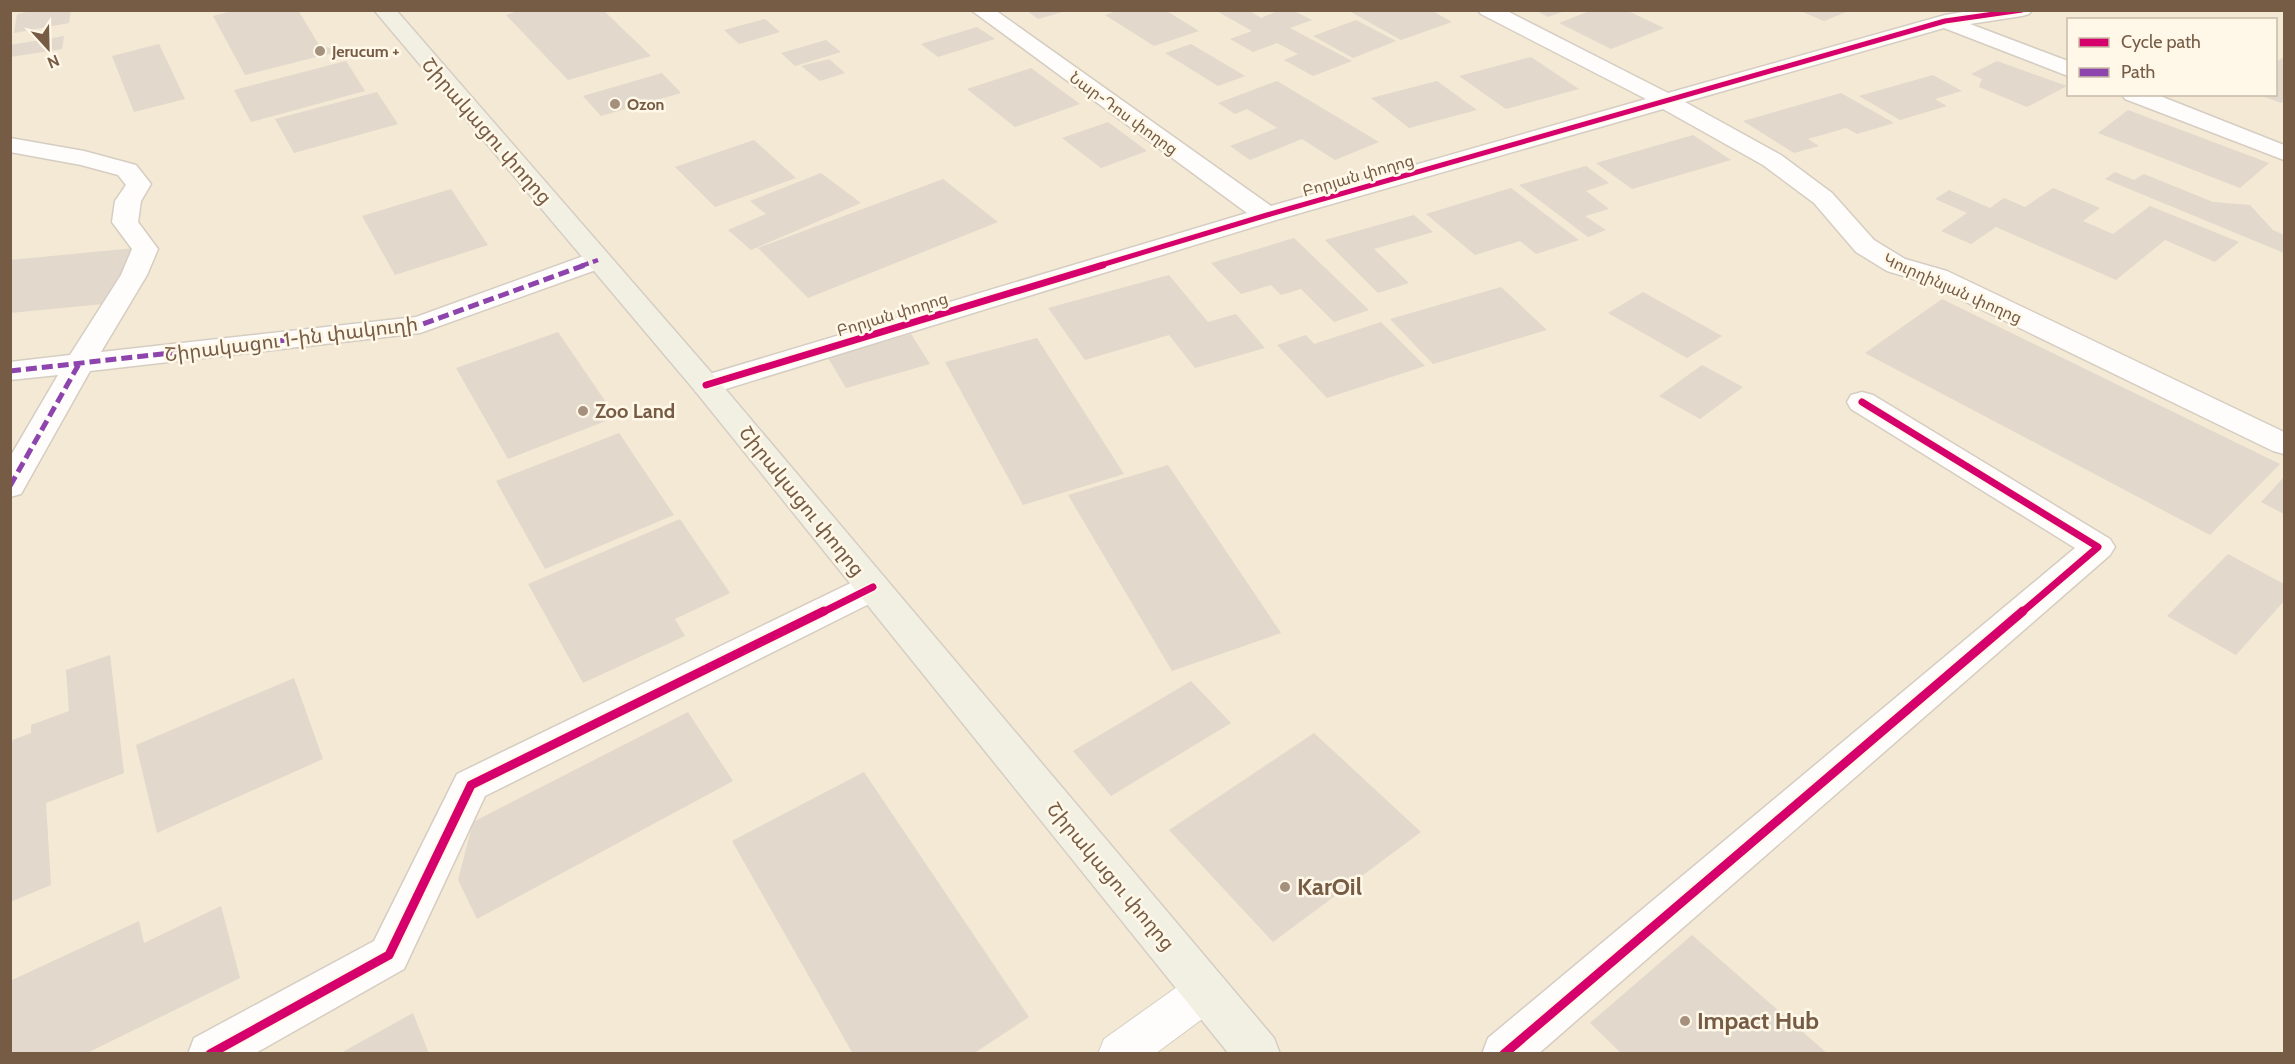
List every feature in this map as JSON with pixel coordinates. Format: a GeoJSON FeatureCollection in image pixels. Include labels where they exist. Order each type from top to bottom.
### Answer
{"type":"FeatureCollection","features":[{"type":"Feature","properties":{"kind":"main road","name":"Շիրակացու փողոց"},"geometry":{"type":"LineString","coordinates":[[384,10],[706,385],[1258,1053]]}},
{"type":"Feature","properties":{"kind":"street","name":"Նար-Դոս փողոց"},"geometry":{"type":"LineString","coordinates":[[981,10],[1268,215]]}},
{"type":"Feature","properties":{"kind":"street","name":"Կուրղինյան փողոց"},"geometry":{"type":"LineString","coordinates":[[1488,10],[1666,101],[1772,159],[1823,198],[1865,246],[1896,265],[1937,277],[2284,444]]}},
{"type":"Feature","properties":{"kind":"street"},"geometry":{"type":"LineString","coordinates":[[1918,10],[2067,69]]}},
{"type":"Feature","properties":{"kind":"street","name":"Բորյան փողոց"},"geometry":{"type":"LineString","coordinates":[[706,385],[1268,215],[1945,21],[2022,10]]}},
{"type":"Feature","properties":{"kind":"street"},"geometry":{"type":"LineString","coordinates":[[2138,96],[2284,153]]}},
{"type":"Feature","properties":{"kind":"street"},"geometry":{"type":"LineString","coordinates":[[10,145],[84,158],[127,170],[139,184],[128,201],[125,222],[145,249],[134,275],[79,364],[10,486]]}},
{"type":"Feature","properties":{"kind":"street","name":"Շիրակացու 1-ին փակուղի"},"geometry":{"type":"LineString","coordinates":[[10,371],[420,325],[598,260]]}},
{"type":"Feature","properties":{"kind":"street"},"geometry":{"type":"LineString","coordinates":[[1504,1053],[2098,547],[1862,402]]}},
{"type":"Feature","properties":{"kind":"street"},"geometry":{"type":"LineString","coordinates":[[210,1053],[389,955],[471,785],[873,587]]}},
{"type":"Feature","properties":{"kind":"lane"},"geometry":{"type":"LineString","coordinates":[[1119,1053],[1206,991]]}},
{"type":"Feature","properties":{"kind":"shaded area"},"geometry":{"type":"Polygon","coordinates":[[[11,11],[2284,11],[2284,1053],[11,1053],[11,11]]]}},
{"type":"Feature","properties":{"kind":"building"},"geometry":{"type":"Polygon","coordinates":[[[37,10],[71,10],[69,23],[14,33],[17,14],[37,10]]]}},
{"type":"Feature","properties":{"kind":"building"},"geometry":{"type":"Polygon","coordinates":[[[236,10],[298,10],[319,45],[340,51],[245,75],[213,16],[236,10]]]}},
{"type":"Feature","properties":{"kind":"building"},"geometry":{"type":"Polygon","coordinates":[[[521,10],[603,10],[651,56],[568,80],[506,15],[521,10]]]}},
{"type":"Feature","properties":{"kind":"building"},"geometry":{"type":"Polygon","coordinates":[[[1026,10],[1066,10],[1066,11],[1038,19],[1026,10]]]}},
{"type":"Feature","properties":{"kind":"building"},"geometry":{"type":"Polygon","coordinates":[[[1120,10],[1165,10],[1199,31],[1154,46],[1105,15],[1120,10]]]}},
{"type":"Feature","properties":{"kind":"building"},"geometry":{"type":"Polygon","coordinates":[[[1215,10],[1248,10],[1261,18],[1280,10],[1292,10],[1312,20],[1290,28],[1352,61],[1313,76],[1284,60],[1298,54],[1277,43],[1253,52],[1230,39],[1252,31],[1215,10]]]}},
{"type":"Feature","properties":{"kind":"building"},"geometry":{"type":"Polygon","coordinates":[[[1354,10],[1431,10],[1452,22],[1401,40],[1351,12],[1354,10]]]}},
{"type":"Feature","properties":{"kind":"building"},"geometry":{"type":"Polygon","coordinates":[[[1535,10],[1565,10],[1565,11],[1548,17],[1535,10]]]}},
{"type":"Feature","properties":{"kind":"building"},"geometry":{"type":"Polygon","coordinates":[[[1592,10],[1626,10],[1664,28],[1611,49],[1559,23],[1592,10]]]}},
{"type":"Feature","properties":{"kind":"building"},"geometry":{"type":"Polygon","coordinates":[[[1798,10],[1849,10],[1849,11],[1824,21],[1798,10]]]}},
{"type":"Feature","properties":{"kind":"building"},"geometry":{"type":"Polygon","coordinates":[[[765,19],[780,32],[739,44],[724,30],[765,19]]]}},
{"type":"Feature","properties":{"kind":"building"},"geometry":{"type":"Polygon","coordinates":[[[1356,20],[1396,41],[1353,58],[1313,36],[1356,20]]]}},
{"type":"Feature","properties":{"kind":"building"},"geometry":{"type":"Polygon","coordinates":[[[977,27],[995,39],[938,57],[921,44],[977,27]]]}},
{"type":"Feature","properties":{"kind":"building"},"geometry":{"type":"Polygon","coordinates":[[[64,36],[62,49],[10,57],[10,45],[64,36]]]}},
{"type":"Feature","properties":{"kind":"building"},"geometry":{"type":"Polygon","coordinates":[[[826,40],[841,52],[795,66],[781,53],[826,40]]]}},
{"type":"Feature","properties":{"kind":"building"},"geometry":{"type":"Polygon","coordinates":[[[159,44],[185,99],[134,112],[112,56],[159,44]]]}},
{"type":"Feature","properties":{"kind":"building"},"geometry":{"type":"Polygon","coordinates":[[[1191,44],[1245,76],[1218,86],[1165,53],[1191,44]]]}},
{"type":"Feature","properties":{"kind":"building"},"geometry":{"type":"Polygon","coordinates":[[[1531,57],[1579,89],[1506,109],[1459,76],[1531,57]]]}},
{"type":"Feature","properties":{"kind":"building"},"geometry":{"type":"Polygon","coordinates":[[[2284,57],[2284,101],[2281,103],[2262,96],[2277,96],[2277,61],[2284,57]]]}},
{"type":"Feature","properties":{"kind":"building"},"geometry":{"type":"Polygon","coordinates":[[[829,59],[845,73],[820,81],[801,66],[829,59]]]}},
{"type":"Feature","properties":{"kind":"building"},"geometry":{"type":"Polygon","coordinates":[[[346,61],[365,91],[251,122],[234,90],[346,61]]]}},
{"type":"Feature","properties":{"kind":"building"},"geometry":{"type":"Polygon","coordinates":[[[1997,61],[2067,86],[2027,107],[1979,87],[1982,79],[1971,74],[1997,61]]]}},
{"type":"Feature","properties":{"kind":"building"},"geometry":{"type":"Polygon","coordinates":[[[1031,68],[1080,104],[1015,127],[967,89],[1031,68]]]}},
{"type":"Feature","properties":{"kind":"building"},"geometry":{"type":"Polygon","coordinates":[[[662,73],[681,93],[601,116],[583,96],[662,73]]]}},
{"type":"Feature","properties":{"kind":"building"},"geometry":{"type":"Polygon","coordinates":[[[1933,75],[1962,91],[1935,99],[1947,106],[1900,120],[1859,96],[1933,75]]]}},
{"type":"Feature","properties":{"kind":"building"},"geometry":{"type":"Polygon","coordinates":[[[1277,81],[1379,142],[1335,160],[1302,139],[1250,160],[1230,146],[1277,128],[1247,109],[1235,114],[1218,103],[1277,81]]]}},
{"type":"Feature","properties":{"kind":"building"},"geometry":{"type":"Polygon","coordinates":[[[1437,81],[1477,110],[1409,128],[1371,98],[1437,81]]]}},
{"type":"Feature","properties":{"kind":"building"},"geometry":{"type":"Polygon","coordinates":[[[377,92],[398,124],[294,153],[275,119],[377,92]]]}},
{"type":"Feature","properties":{"kind":"building"},"geometry":{"type":"Polygon","coordinates":[[[1841,93],[1894,123],[1857,134],[1846,128],[1808,139],[1819,146],[1794,153],[1743,121],[1841,93]]]}},
{"type":"Feature","properties":{"kind":"building"},"geometry":{"type":"Polygon","coordinates":[[[2128,110],[2269,163],[2240,188],[2098,133],[2128,110]]]}},
{"type":"Feature","properties":{"kind":"building"},"geometry":{"type":"Polygon","coordinates":[[[1108,122],[1147,151],[1101,168],[1062,138],[1108,122]]]}},
{"type":"Feature","properties":{"kind":"building"},"geometry":{"type":"Polygon","coordinates":[[[1693,135],[1731,160],[1632,189],[1596,163],[1693,135]]]}},
{"type":"Feature","properties":{"kind":"building"},"geometry":{"type":"Polygon","coordinates":[[[754,140],[796,178],[715,207],[675,167],[754,140]]]}},
{"type":"Feature","properties":{"kind":"building"},"geometry":{"type":"Polygon","coordinates":[[[1586,166],[1609,183],[1586,191],[1609,209],[1585,216],[1606,230],[1588,237],[1519,185],[1586,166]]]}},
{"type":"Feature","properties":{"kind":"building"},"geometry":{"type":"Polygon","coordinates":[[[2115,172],[2134,180],[2144,174],[2213,202],[2250,205],[2273,230],[2284,235],[2284,253],[2105,179],[2115,172]]]}},
{"type":"Feature","properties":{"kind":"building"},"geometry":{"type":"Polygon","coordinates":[[[821,173],[861,203],[751,250],[728,230],[766,214],[750,201],[821,173]]]}},
{"type":"Feature","properties":{"kind":"building"},"geometry":{"type":"Polygon","coordinates":[[[943,179],[998,222],[808,298],[758,248],[943,179]]]}},
{"type":"Feature","properties":{"kind":"building"},"geometry":{"type":"Polygon","coordinates":[[[1511,188],[1579,240],[1536,254],[1520,241],[1475,255],[1426,214],[1511,188]]]}},
{"type":"Feature","properties":{"kind":"building"},"geometry":{"type":"Polygon","coordinates":[[[2053,188],[2100,208],[2083,221],[2113,234],[2150,206],[2239,242],[2215,262],[2165,240],[2116,280],[1996,227],[1971,244],[1941,231],[1967,213],[1935,199],[1949,190],[1990,208],[2004,198],[2025,207],[2053,188]]]}},
{"type":"Feature","properties":{"kind":"building"},"geometry":{"type":"Polygon","coordinates":[[[451,189],[488,245],[395,275],[362,216],[451,189]]]}},
{"type":"Feature","properties":{"kind":"building"},"geometry":{"type":"Polygon","coordinates":[[[1414,215],[1433,232],[1374,249],[1409,283],[1378,293],[1325,240],[1414,215]]]}},
{"type":"Feature","properties":{"kind":"building"},"geometry":{"type":"Polygon","coordinates":[[[1294,238],[1369,310],[1334,322],[1301,289],[1281,295],[1271,285],[1241,294],[1211,263],[1294,238]]]}},
{"type":"Feature","properties":{"kind":"building"},"geometry":{"type":"Polygon","coordinates":[[[135,248],[103,304],[10,313],[10,260],[135,248]]]}},
{"type":"Feature","properties":{"kind":"building"},"geometry":{"type":"Polygon","coordinates":[[[1169,275],[1208,322],[1236,314],[1265,348],[1195,368],[1169,335],[1085,360],[1048,308],[1169,275]]]}},
{"type":"Feature","properties":{"kind":"building"},"geometry":{"type":"Polygon","coordinates":[[[1501,287],[1547,330],[1433,364],[1390,319],[1501,287]]]}},
{"type":"Feature","properties":{"kind":"building"},"geometry":{"type":"Polygon","coordinates":[[[1643,292],[1722,336],[1687,358],[1608,313],[1643,292]]]}},
{"type":"Feature","properties":{"kind":"building"},"geometry":{"type":"Polygon","coordinates":[[[1942,299],[2280,464],[2210,535],[1865,353],[1942,299]]]}},
{"type":"Feature","properties":{"kind":"building"},"geometry":{"type":"Polygon","coordinates":[[[1381,322],[1425,366],[1327,398],[1277,345],[1306,335],[1314,344],[1381,322]]]}},
{"type":"Feature","properties":{"kind":"building"},"geometry":{"type":"Polygon","coordinates":[[[558,332],[616,417],[508,459],[456,368],[558,332]]]}},
{"type":"Feature","properties":{"kind":"building"},"geometry":{"type":"Polygon","coordinates":[[[911,334],[930,364],[846,388],[828,358],[911,334]]]}},
{"type":"Feature","properties":{"kind":"building"},"geometry":{"type":"Polygon","coordinates":[[[1037,338],[1124,474],[1023,505],[945,362],[1037,338]]]}},
{"type":"Feature","properties":{"kind":"building"},"geometry":{"type":"Polygon","coordinates":[[[1702,365],[1743,387],[1700,419],[1659,396],[1702,365]]]}},
{"type":"Feature","properties":{"kind":"building"},"geometry":{"type":"Polygon","coordinates":[[[619,433],[674,515],[545,569],[496,481],[619,433]]]}},
{"type":"Feature","properties":{"kind":"building"},"geometry":{"type":"Polygon","coordinates":[[[1168,465],[1281,633],[1172,671],[1068,495],[1168,465]]]}},
{"type":"Feature","properties":{"kind":"building"},"geometry":{"type":"Polygon","coordinates":[[[2284,477],[2284,514],[2261,502],[2284,477]]]}},
{"type":"Feature","properties":{"kind":"building"},"geometry":{"type":"Polygon","coordinates":[[[680,519],[730,593],[675,619],[685,636],[583,683],[528,584],[680,519]]]}},
{"type":"Feature","properties":{"kind":"building"},"geometry":{"type":"Polygon","coordinates":[[[2228,554],[2284,584],[2284,601],[2236,655],[2167,616],[2228,554]]]}},
{"type":"Feature","properties":{"kind":"building"},"geometry":{"type":"Polygon","coordinates":[[[110,655],[124,773],[46,803],[51,885],[10,902],[10,741],[31,733],[31,725],[69,711],[66,670],[110,655]]]}},
{"type":"Feature","properties":{"kind":"building"},"geometry":{"type":"Polygon","coordinates":[[[294,678],[323,759],[157,833],[136,745],[294,678]]]}},
{"type":"Feature","properties":{"kind":"building"},"geometry":{"type":"Polygon","coordinates":[[[1191,681],[1231,723],[1111,796],[1073,751],[1191,681]]]}},
{"type":"Feature","properties":{"kind":"building"},"geometry":{"type":"Polygon","coordinates":[[[688,712],[733,781],[477,919],[458,880],[473,822],[688,712]]]}},
{"type":"Feature","properties":{"kind":"building","name":"KarOil"},"geometry":{"type":"Polygon","coordinates":[[[1314,733],[1421,832],[1273,942],[1169,830],[1314,733]]]}},
{"type":"Feature","properties":{"kind":"building"},"geometry":{"type":"Polygon","coordinates":[[[864,772],[1029,1017],[973,1054],[853,1054],[732,841],[864,772]]]}},
{"type":"Feature","properties":{"kind":"building"},"geometry":{"type":"Polygon","coordinates":[[[221,906],[240,978],[85,1054],[10,1054],[10,981],[139,921],[144,943],[221,906]]]}},
{"type":"Feature","properties":{"kind":"building"},"geometry":{"type":"Polygon","coordinates":[[[1692,935],[1828,1054],[1622,1054],[1590,1023],[1692,935]]]}},
{"type":"Feature","properties":{"kind":"building"},"geometry":{"type":"Polygon","coordinates":[[[413,1013],[429,1054],[339,1054],[413,1013]]]}},
{"type":"Feature","properties":{"kind":"marked path"},"geometry":{"type":"LineString","coordinates":[[10,371],[420,325],[598,260]]}},
{"type":"Feature","properties":{"kind":"marked path"},"geometry":{"type":"LineString","coordinates":[[10,486],[79,364]]}},
{"type":"Feature","properties":{"kind":"cycle path"},"geometry":{"type":"LineString","coordinates":[[706,385],[1267,215],[1945,21],[2022,10]]}},
{"type":"Feature","properties":{"kind":"cycle path"},"geometry":{"type":"LineString","coordinates":[[1504,1054],[2098,547],[1862,402]]}},
{"type":"Feature","properties":{"kind":"cycle path"},"geometry":{"type":"LineString","coordinates":[[210,1054],[389,955],[471,785],[873,587]]}},
{"type":"Feature","properties":{"kind":"place","name":"Jerucum +"},"geometry":{"type":"Point","coordinates":[320,51]}},
{"type":"Feature","properties":{"kind":"place","name":"Ozon"},"geometry":{"type":"Point","coordinates":[615,104]}},
{"type":"Feature","properties":{"kind":"place","name":"Zoo Land"},"geometry":{"type":"Point","coordinates":[583,411]}},
{"type":"Feature","properties":{"kind":"place","name":"KarOil"},"geometry":{"type":"Point","coordinates":[1285,887]}},
{"type":"Feature","properties":{"kind":"place","name":"Impact Hub"},"geometry":{"type":"Point","coordinates":[1685,1021]}}]}
